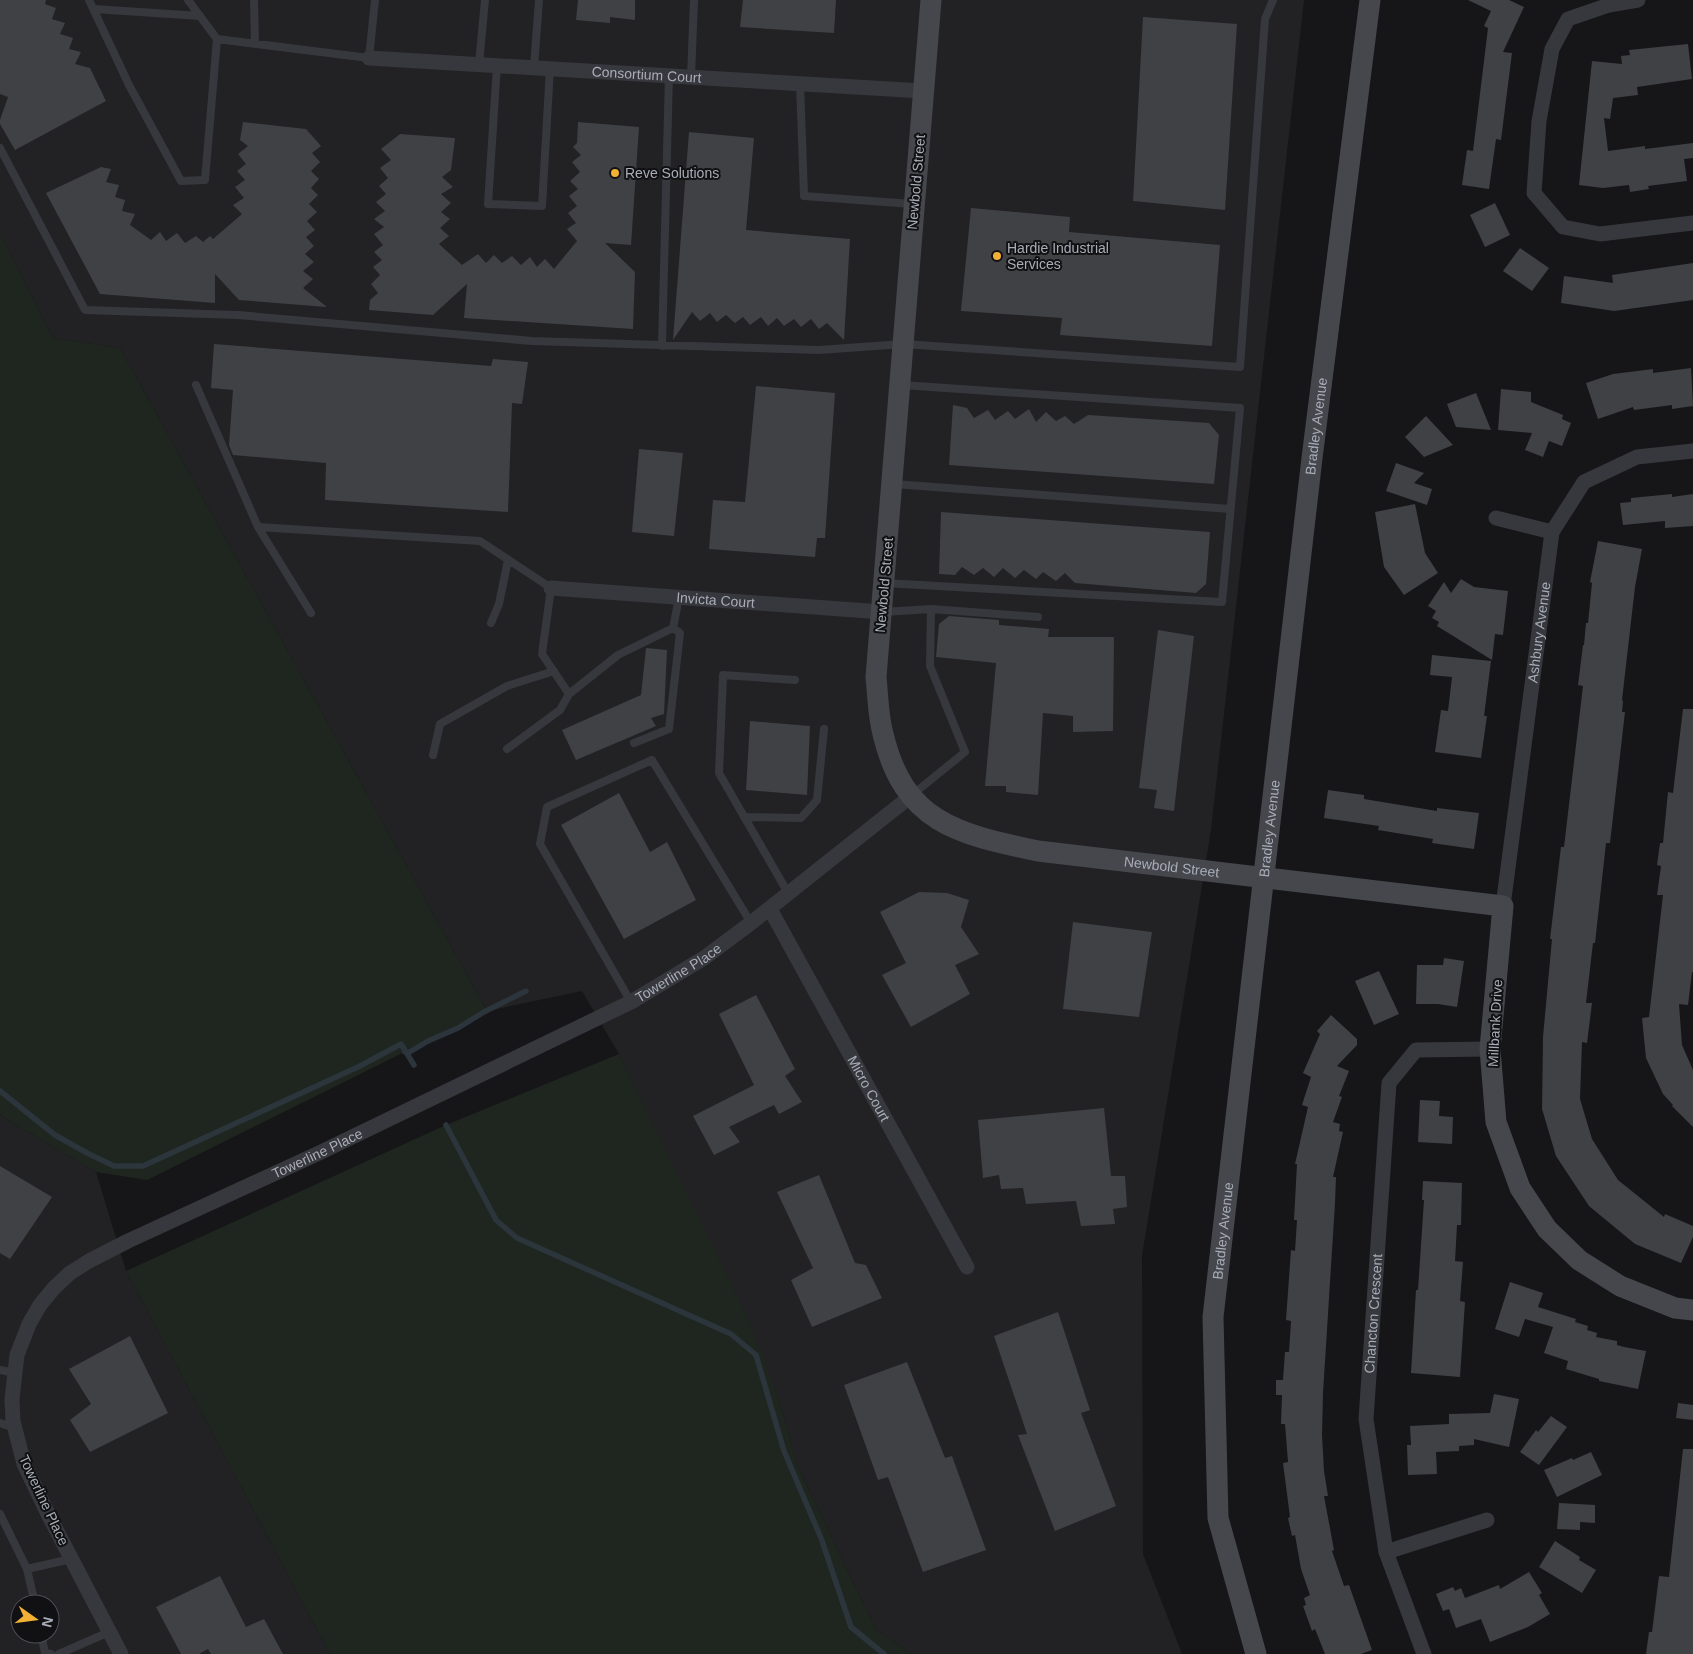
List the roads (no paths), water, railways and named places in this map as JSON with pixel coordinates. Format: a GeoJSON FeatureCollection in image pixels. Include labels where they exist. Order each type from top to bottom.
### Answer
{"type":"FeatureCollection","features":[{"type":"Feature","properties":{"kind":"street","name":"Newbold Street"},"geometry":{"type":"LineString","coordinates":[[931,0],[876,678],[882,732],[891,764],[901,784],[933,817],[963,833],[984,840],[1038,851],[1264,877]]}},
{"type":"Feature","properties":{"kind":"street","name":"Bradley Avenue"},"geometry":{"type":"LineString","coordinates":[[1256,1654],[1218,1518],[1213,1317],[1311,468],[1370,0]]}},
{"type":"Feature","properties":{"kind":"street"},"geometry":{"type":"LineString","coordinates":[[1638,0],[1609,5],[1568,19],[1552,49],[1539,121],[1534,193],[1563,227],[1600,234],[1693,223]]}},
{"type":"Feature","properties":{"kind":"street","name":"Consortium Court"},"geometry":{"type":"LineString","coordinates":[[369,58],[923,91]]}},
{"type":"Feature","properties":{"kind":"street","name":"Ashbury Avenue"},"geometry":{"type":"LineString","coordinates":[[1503,906],[1552,532],[1584,482],[1637,457],[1693,450]]}},
{"type":"Feature","properties":{"kind":"street"},"geometry":{"type":"LineString","coordinates":[[1496,518],[1552,532]]}},
{"type":"Feature","properties":{"kind":"street","name":"Invicta Court"},"geometry":{"type":"LineString","coordinates":[[551,588],[882,612]]}},
{"type":"Feature","properties":{"kind":"street","name":"Towerline Place"},"geometry":{"type":"LineString","coordinates":[[121,1654],[24,1464],[15,1428],[12,1399],[18,1355],[29,1324],[40,1305],[59,1283],[70,1273],[89,1261],[128,1241],[319,1153],[631,1002],[704,958],[770,909],[911,796]]}},
{"type":"Feature","properties":{"kind":"street"},"geometry":{"type":"LineString","coordinates":[[1264,877],[1503,906]]}},
{"type":"Feature","properties":{"kind":"street","name":"Millbank Drive"},"geometry":{"type":"LineString","coordinates":[[1503,906],[1490,1049],[1496,1122],[1520,1188],[1547,1229],[1579,1260],[1620,1286],[1675,1308],[1693,1310]]}},
{"type":"Feature","properties":{"kind":"street","name":"Micro Court"},"geometry":{"type":"LineString","coordinates":[[770,909],[968,1267]]}},
{"type":"Feature","properties":{"kind":"street","name":"Chancton Crescent"},"geometry":{"type":"LineString","coordinates":[[1424,1654],[1386,1552],[1366,1419],[1389,1083],[1416,1050],[1490,1049]]}},
{"type":"Feature","properties":{"kind":"street"},"geometry":{"type":"LineString","coordinates":[[1386,1552],[1487,1520]]}},
{"type":"Feature","properties":{"kind":"lane"},"geometry":{"type":"LineString","coordinates":[[90,0],[129,84],[181,181],[205,180],[217,39],[188,0]]}},
{"type":"Feature","properties":{"kind":"lane"},"geometry":{"type":"LineString","coordinates":[[254,0],[254,44]]}},
{"type":"Feature","properties":{"kind":"lane"},"geometry":{"type":"LineString","coordinates":[[217,39],[369,58],[375,0]]}},
{"type":"Feature","properties":{"kind":"lane"},"geometry":{"type":"LineString","coordinates":[[479,64],[485,0]]}},
{"type":"Feature","properties":{"kind":"lane"},"geometry":{"type":"LineString","coordinates":[[534,68],[539,0]]}},
{"type":"Feature","properties":{"kind":"lane"},"geometry":{"type":"LineString","coordinates":[[692,77],[694,0]]}},
{"type":"Feature","properties":{"kind":"lane"},"geometry":{"type":"LineString","coordinates":[[0,148],[85,310],[238,315],[532,341],[819,350],[903,344],[1240,367],[1265,19],[1273,0]]}},
{"type":"Feature","properties":{"kind":"lane"},"geometry":{"type":"LineString","coordinates":[[94,9],[200,16]]}},
{"type":"Feature","properties":{"kind":"lane"},"geometry":{"type":"LineString","coordinates":[[497,65],[488,204],[542,206],[550,68]]}},
{"type":"Feature","properties":{"kind":"lane"},"geometry":{"type":"LineString","coordinates":[[662,346],[669,76]]}},
{"type":"Feature","properties":{"kind":"lane"},"geometry":{"type":"LineString","coordinates":[[800,84],[804,196],[914,204]]}},
{"type":"Feature","properties":{"kind":"lane"},"geometry":{"type":"LineString","coordinates":[[884,583],[1222,602],[1240,408],[900,384]]}},
{"type":"Feature","properties":{"kind":"lane"},"geometry":{"type":"LineString","coordinates":[[196,385],[258,527],[311,613]]}},
{"type":"Feature","properties":{"kind":"lane"},"geometry":{"type":"LineString","coordinates":[[892,484],[1230,509]]}},
{"type":"Feature","properties":{"kind":"lane"},"geometry":{"type":"LineString","coordinates":[[258,527],[480,541],[551,588],[542,654],[568,694]]}},
{"type":"Feature","properties":{"kind":"lane"},"geometry":{"type":"LineString","coordinates":[[491,623],[499,604],[508,560]]}},
{"type":"Feature","properties":{"kind":"lane"},"geometry":{"type":"LineString","coordinates":[[674,628],[679,598]]}},
{"type":"Feature","properties":{"kind":"lane"},"geometry":{"type":"LineString","coordinates":[[911,796],[965,752],[930,666],[931,609]]}},
{"type":"Feature","properties":{"kind":"lane"},"geometry":{"type":"LineString","coordinates":[[882,612],[931,609],[1038,617]]}},
{"type":"Feature","properties":{"kind":"lane"},"geometry":{"type":"LineString","coordinates":[[507,750],[560,710],[568,694],[618,655],[674,628]]}},
{"type":"Feature","properties":{"kind":"lane"},"geometry":{"type":"LineString","coordinates":[[634,743],[669,729],[680,633],[674,628]]}},
{"type":"Feature","properties":{"kind":"lane"},"geometry":{"type":"LineString","coordinates":[[434,755],[440,724],[507,686],[554,671]]}},
{"type":"Feature","properties":{"kind":"lane"},"geometry":{"type":"LineString","coordinates":[[788,893],[719,773],[723,675],[795,680]]}},
{"type":"Feature","properties":{"kind":"lane"},"geometry":{"type":"LineString","coordinates":[[744,816],[801,818],[817,800],[824,729]]}},
{"type":"Feature","properties":{"kind":"lane"},"geometry":{"type":"LineString","coordinates":[[631,1002],[540,844],[547,806],[652,760],[751,923]]}},
{"type":"Feature","properties":{"kind":"lane"},"geometry":{"type":"LineString","coordinates":[[0,1370],[15,1373]]}},
{"type":"Feature","properties":{"kind":"lane"},"geometry":{"type":"LineString","coordinates":[[0,1423],[15,1428]]}},
{"type":"Feature","properties":{"kind":"lane"},"geometry":{"type":"LineString","coordinates":[[0,1514],[27,1569],[32,1594]]}},
{"type":"Feature","properties":{"kind":"lane"},"geometry":{"type":"LineString","coordinates":[[27,1569],[71,1559]]}},
{"type":"Feature","properties":{"kind":"lane"},"geometry":{"type":"LineString","coordinates":[[59,1654],[109,1632]]}},
{"type":"Feature","properties":{"kind":"lane"},"geometry":{"type":"LineString","coordinates":[[43,1644],[45,1653],[51,1654]]}},
{"type":"Feature","properties":{"kind":"waterway"},"geometry":{"type":"LineString","coordinates":[[405,1052],[408,1053],[428,1041],[458,1028],[484,1012],[526,991]]}},
{"type":"Feature","properties":{"kind":"waterway"},"geometry":{"type":"LineString","coordinates":[[0,1091],[55,1135],[87,1153],[114,1166],[143,1166],[360,1066],[401,1044],[414,1065]]}},
{"type":"Feature","properties":{"kind":"waterway"},"geometry":{"type":"LineString","coordinates":[[446,1125],[496,1220],[517,1238],[731,1334],[756,1355],[784,1451],[821,1538],[851,1627],[884,1654]]}},
{"type":"Feature","properties":{"kind":"place","name":"Reve Solutions"},"geometry":{"type":"Point","coordinates":[615,173]}},
{"type":"Feature","properties":{"kind":"place","name":"Hardie Industrial Services"},"geometry":{"type":"Point","coordinates":[997,256]}}]}
